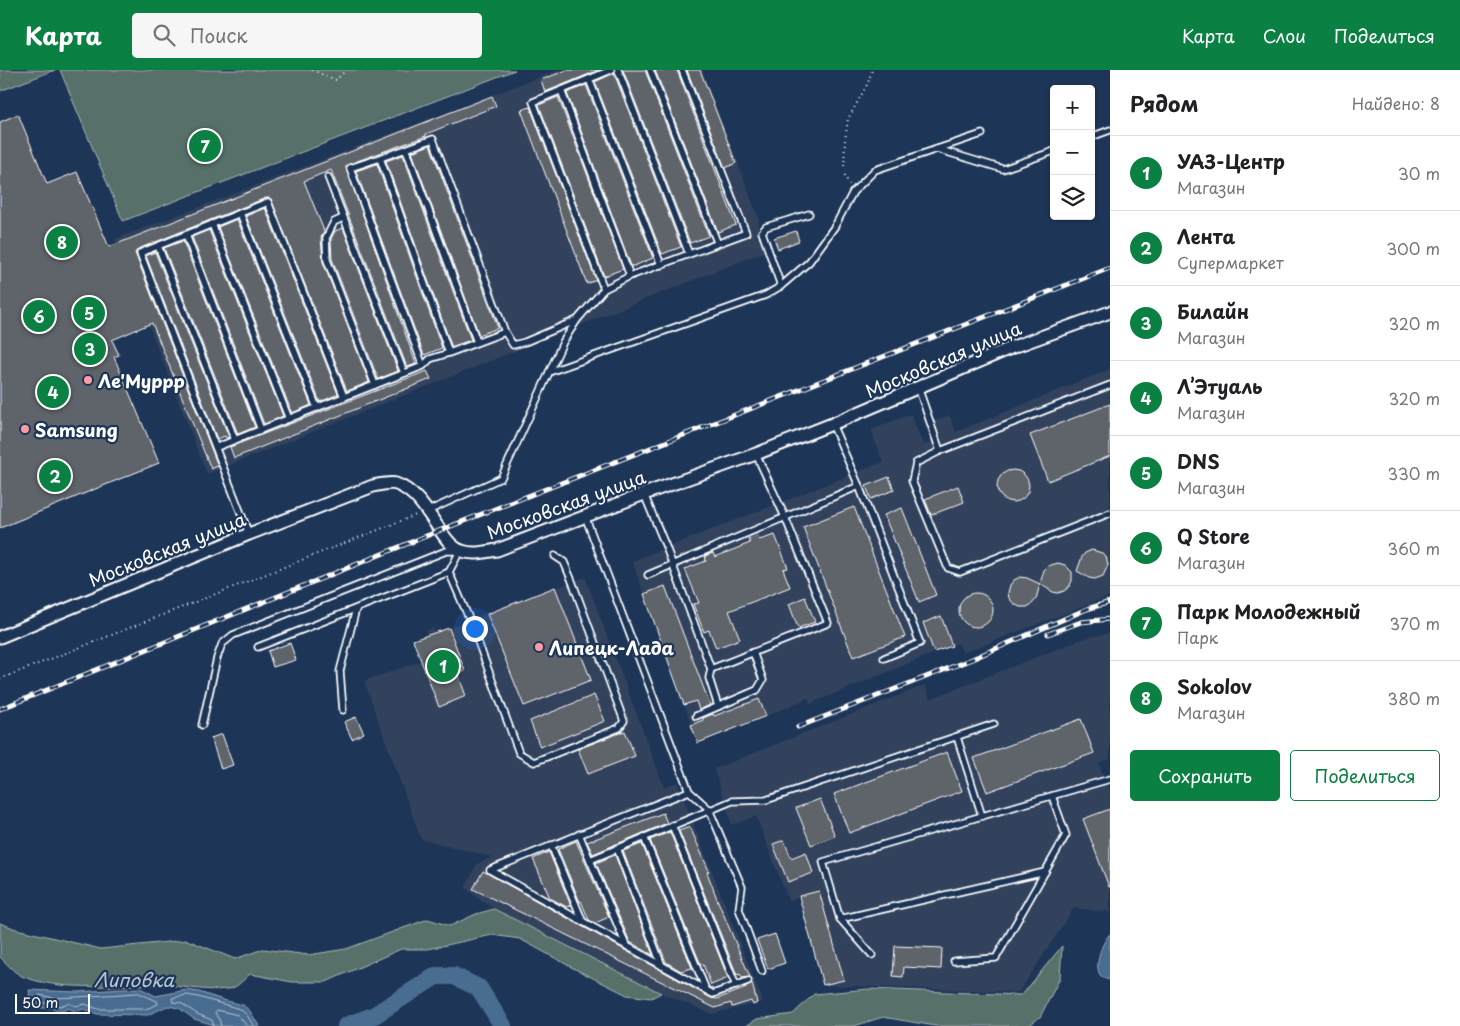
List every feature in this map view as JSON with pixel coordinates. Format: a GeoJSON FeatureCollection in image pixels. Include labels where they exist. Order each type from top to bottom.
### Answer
{"type":"FeatureCollection","features":[{"type":"Feature","properties":{"kind":"street","name":"Московская улица"},"geometry":{"type":"LineString","coordinates":[[0,637],[250,534],[373,486],[394,484],[414,495],[428,511],[445,537],[460,551],[476,553],[496,550],[756,454],[832,424],[1013,346],[1110,312]]}},
{"type":"Feature","properties":{"kind":"lane"},"geometry":{"type":"LineString","coordinates":[[604,289],[533,102],[611,70]]}},
{"type":"Feature","properties":{"kind":"lane"},"geometry":{"type":"LineString","coordinates":[[618,70],[689,254]]}},
{"type":"Feature","properties":{"kind":"lane"},"geometry":{"type":"LineString","coordinates":[[650,70],[717,242]]}},
{"type":"Feature","properties":{"kind":"lane"},"geometry":{"type":"LineString","coordinates":[[428,511],[501,478],[563,342],[577,320],[604,289],[630,276],[717,242],[746,233],[682,70]]}},
{"type":"Feature","properties":{"kind":"lane"},"geometry":{"type":"LineString","coordinates":[[589,79],[661,265]]}},
{"type":"Feature","properties":{"kind":"lane"},"geometry":{"type":"LineString","coordinates":[[561,90],[630,276]]}},
{"type":"Feature","properties":{"kind":"lane"},"geometry":{"type":"LineString","coordinates":[[1095,136],[1110,130]]}},
{"type":"Feature","properties":{"kind":"lane"},"geometry":{"type":"LineString","coordinates":[[549,372],[766,295],[781,286],[809,262],[835,226],[852,192],[875,170],[982,134]]}},
{"type":"Feature","properties":{"kind":"lane"},"geometry":{"type":"LineString","coordinates":[[423,366],[350,168],[433,138],[505,332],[513,345],[525,342],[577,320]]}},
{"type":"Feature","properties":{"kind":"lane"},"geometry":{"type":"LineString","coordinates":[[406,149],[477,342]]}},
{"type":"Feature","properties":{"kind":"lane"},"geometry":{"type":"LineString","coordinates":[[937,149],[1003,169],[1050,151]]}},
{"type":"Feature","properties":{"kind":"lane"},"geometry":{"type":"LineString","coordinates":[[380,158],[449,353]]}},
{"type":"Feature","properties":{"kind":"lane"},"geometry":{"type":"LineString","coordinates":[[328,177],[404,373]]}},
{"type":"Feature","properties":{"kind":"lane"},"geometry":{"type":"LineString","coordinates":[[250,534],[140,254],[268,202],[344,397]]}},
{"type":"Feature","properties":{"kind":"lane"},"geometry":{"type":"LineString","coordinates":[[240,213],[317,408]]}},
{"type":"Feature","properties":{"kind":"lane"},"geometry":{"type":"LineString","coordinates":[[781,286],[762,232],[766,228],[808,214]]}},
{"type":"Feature","properties":{"kind":"lane"},"geometry":{"type":"LineString","coordinates":[[344,218],[334,222],[326,238],[327,260],[375,385]]}},
{"type":"Feature","properties":{"kind":"lane"},"geometry":{"type":"LineString","coordinates":[[212,224],[289,419]]}},
{"type":"Feature","properties":{"kind":"lane"},"geometry":{"type":"LineString","coordinates":[[186,235],[261,430]]}},
{"type":"Feature","properties":{"kind":"lane"},"geometry":{"type":"LineString","coordinates":[[158,246],[235,440]]}},
{"type":"Feature","properties":{"kind":"lane"},"geometry":{"type":"LineString","coordinates":[[217,447],[423,366],[430,360],[505,332]]}},
{"type":"Feature","properties":{"kind":"lane"},"geometry":{"type":"LineString","coordinates":[[1110,385],[940,451],[916,463],[912,481],[948,568],[960,572],[1110,513]]}},
{"type":"Feature","properties":{"kind":"lane"},"geometry":{"type":"LineString","coordinates":[[918,387],[940,451]]}},
{"type":"Feature","properties":{"kind":"lane"},"geometry":{"type":"LineString","coordinates":[[832,424],[859,486],[920,642],[884,658]]}},
{"type":"Feature","properties":{"kind":"lane"},"geometry":{"type":"LineString","coordinates":[[711,669],[828,623],[756,454]]}},
{"type":"Feature","properties":{"kind":"lane"},"geometry":{"type":"LineString","coordinates":[[648,575],[859,486]]}},
{"type":"Feature","properties":{"kind":"lane"},"geometry":{"type":"LineString","coordinates":[[644,494],[711,669],[709,678],[718,706]]}},
{"type":"Feature","properties":{"kind":"lane"},"geometry":{"type":"LineString","coordinates":[[586,516],[690,791],[709,809],[742,887],[739,909],[762,971]]}},
{"type":"Feature","properties":{"kind":"lane"},"geometry":{"type":"LineString","coordinates":[[202,725],[217,658],[222,644],[234,635],[446,550],[460,551],[449,572],[258,647]]}},
{"type":"Feature","properties":{"kind":"lane"},"geometry":{"type":"LineString","coordinates":[[449,572],[471,623],[519,753],[534,762],[619,728],[624,721],[564,562],[554,556]]}},
{"type":"Feature","properties":{"kind":"lane"},"geometry":{"type":"LineString","coordinates":[[343,710],[340,671],[356,608]]}},
{"type":"Feature","properties":{"kind":"lane"},"geometry":{"type":"LineString","coordinates":[[696,716],[757,690],[763,680],[753,652]]}},
{"type":"Feature","properties":{"kind":"lane"},"geometry":{"type":"LineString","coordinates":[[590,860],[732,801],[766,800],[994,724]]}},
{"type":"Feature","properties":{"kind":"lane"},"geometry":{"type":"LineString","coordinates":[[957,737],[982,816]]}},
{"type":"Feature","properties":{"kind":"lane"},"geometry":{"type":"LineString","coordinates":[[872,956],[840,919],[823,862],[1110,779]]}},
{"type":"Feature","properties":{"kind":"lane"},"geometry":{"type":"LineString","coordinates":[[690,791],[490,870],[713,994],[748,981]]}},
{"type":"Feature","properties":{"kind":"lane"},"geometry":{"type":"LineString","coordinates":[[954,961],[996,958],[1066,836],[1052,796]]}},
{"type":"Feature","properties":{"kind":"lane"},"geometry":{"type":"LineString","coordinates":[[672,825],[736,986]]}},
{"type":"Feature","properties":{"kind":"lane"},"geometry":{"type":"LineString","coordinates":[[579,834],[626,945]]}},
{"type":"Feature","properties":{"kind":"lane"},"geometry":{"type":"LineString","coordinates":[[644,837],[706,990]]}},
{"type":"Feature","properties":{"kind":"lane"},"geometry":{"type":"LineString","coordinates":[[551,845],[584,922]]}},
{"type":"Feature","properties":{"kind":"lane"},"geometry":{"type":"LineString","coordinates":[[617,848],[662,966]]}},
{"type":"Feature","properties":{"kind":"lane"},"geometry":{"type":"LineString","coordinates":[[840,919],[1045,872]]}},
{"type":"Feature","properties":{"kind":"path"},"geometry":{"type":"LineString","coordinates":[[312,70],[336,80],[346,70]]}},
{"type":"Feature","properties":{"kind":"path"},"geometry":{"type":"LineString","coordinates":[[852,192],[844,173],[848,119],[868,83],[872,70]]}},
{"type":"Feature","properties":{"kind":"path"},"geometry":{"type":"LineString","coordinates":[[0,679],[428,511]]}},
{"type":"Feature","properties":{"kind":"shaded area"},"geometry":{"type":"Polygon","coordinates":[[[558,70],[702,70],[759,219],[758,232],[766,251],[207,474],[115,239],[558,70]]]}},
{"type":"Feature","properties":{"kind":"shaded area"},"geometry":{"type":"Polygon","coordinates":[[[1110,369],[1110,596],[963,653],[958,643],[810,704],[808,698],[698,743],[632,561],[883,462],[871,430],[911,414],[923,445],[939,439],[933,422],[949,415],[956,432],[1110,369]]]}},
{"type":"Feature","properties":{"kind":"shaded area"},"geometry":{"type":"Polygon","coordinates":[[[585,577],[664,787],[677,782],[763,1002],[712,1014],[661,993],[494,909],[465,888],[477,864],[492,857],[421,839],[364,681],[421,661],[413,640],[427,635],[426,631],[433,628],[435,633],[585,577]]]}},
{"type":"Feature","properties":{"kind":"shaded area"},"geometry":{"type":"Polygon","coordinates":[[[1110,633],[1110,759],[1099,763],[1103,778],[1108,788],[1110,787],[1110,912],[1074,908],[1019,992],[823,985],[799,897],[789,902],[756,816],[732,825],[714,769],[925,685],[930,699],[1085,638],[1110,633]]]}},
{"type":"Feature","properties":{"kind":"green space"},"geometry":{"type":"Polygon","coordinates":[[[0,70],[55,70],[0,91],[0,70]]]}},
{"type":"Feature","properties":{"kind":"green space"},"geometry":{"type":"Polygon","coordinates":[[[60,70],[515,70],[123,221],[60,70]]]}},
{"type":"Feature","properties":{"kind":"green space"},"geometry":{"type":"Polygon","coordinates":[[[494,909],[661,993],[651,998],[627,995],[520,939],[492,935],[428,949],[401,949],[326,982],[292,982],[250,974],[231,989],[219,990],[156,985],[59,985],[23,977],[0,957],[0,923],[16,929],[101,949],[187,940],[235,959],[263,949],[308,955],[346,949],[428,919],[450,926],[476,914],[494,909]]]}},
{"type":"Feature","properties":{"kind":"green space"},"geometry":{"type":"Polygon","coordinates":[[[1062,946],[1060,978],[1040,1017],[1028,1026],[935,1026],[883,1017],[854,1026],[746,1026],[757,1019],[793,1014],[814,994],[869,989],[1022,995],[1062,946]]]}},
{"type":"Feature","properties":{"kind":"water"},"geometry":{"type":"Polygon","coordinates":[[[1110,934],[1110,980],[1105,979],[1099,973],[1098,962],[1101,949],[1110,934]]]}},
{"type":"Feature","properties":{"kind":"water"},"geometry":{"type":"Polygon","coordinates":[[[140,988],[156,996],[187,990],[243,1005],[250,1011],[259,1026],[218,1026],[194,1019],[179,1008],[167,1006],[148,1015],[97,1014],[84,1009],[76,1011],[68,1008],[61,1012],[50,1008],[40,1008],[30,999],[29,990],[77,992],[140,988]]]}},
{"type":"Feature","properties":{"kind":"building"},"geometry":{"type":"Polygon","coordinates":[[[567,70],[599,70],[545,92],[541,80],[567,70]]]}},
{"type":"Feature","properties":{"kind":"building"},"geometry":{"type":"Polygon","coordinates":[[[623,70],[645,70],[709,236],[690,243],[623,70]]]}},
{"type":"Feature","properties":{"kind":"building"},"geometry":{"type":"Polygon","coordinates":[[[655,70],[677,70],[736,225],[718,232],[655,70]]]}},
{"type":"Feature","properties":{"kind":"building"},"geometry":{"type":"Polygon","coordinates":[[[687,70],[700,70],[736,163],[725,168],[687,70]]]}},
{"type":"Feature","properties":{"kind":"building"},"geometry":{"type":"Polygon","coordinates":[[[614,73],[681,247],[662,254],[595,82],[614,73]]]}},
{"type":"Feature","properties":{"kind":"building"},"geometry":{"type":"Polygon","coordinates":[[[586,85],[653,258],[634,266],[631,266],[567,93],[586,85]]]}},
{"type":"Feature","properties":{"kind":"building"},"geometry":{"type":"Polygon","coordinates":[[[492,96],[496,106],[426,134],[426,136],[349,164],[346,167],[416,364],[407,367],[331,170],[304,181],[324,231],[321,238],[323,262],[369,382],[347,391],[271,199],[266,198],[210,220],[138,249],[135,253],[218,466],[211,469],[152,323],[112,340],[119,355],[114,357],[159,463],[0,528],[0,122],[18,114],[47,184],[77,172],[109,247],[492,96]]]}},
{"type":"Feature","properties":{"kind":"building"},"geometry":{"type":"Polygon","coordinates":[[[558,97],[623,269],[604,276],[539,105],[558,97]]]}},
{"type":"Feature","properties":{"kind":"building"},"geometry":{"type":"Polygon","coordinates":[[[530,107],[596,280],[587,284],[521,110],[530,107]]]}},
{"type":"Feature","properties":{"kind":"building"},"geometry":{"type":"Polygon","coordinates":[[[430,145],[498,328],[479,335],[412,152],[430,145]]]}},
{"type":"Feature","properties":{"kind":"building"},"geometry":{"type":"Polygon","coordinates":[[[403,155],[471,340],[453,346],[451,345],[386,161],[403,155]]]}},
{"type":"Feature","properties":{"kind":"building"},"geometry":{"type":"Polygon","coordinates":[[[377,164],[442,348],[424,355],[356,171],[377,164]]]}},
{"type":"Feature","properties":{"kind":"building"},"geometry":{"type":"Polygon","coordinates":[[[265,208],[338,394],[320,402],[246,216],[265,208]]]}},
{"type":"Feature","properties":{"kind":"building"},"geometry":{"type":"Polygon","coordinates":[[[237,219],[311,405],[292,413],[218,227],[237,219]]]}},
{"type":"Feature","properties":{"kind":"building"},"geometry":{"type":"Polygon","coordinates":[[[343,228],[398,371],[378,379],[332,259],[331,239],[335,231],[343,228]]]}},
{"type":"Feature","properties":{"kind":"building"},"geometry":{"type":"Polygon","coordinates":[[[209,230],[283,416],[264,424],[192,237],[209,230]]]}},
{"type":"Feature","properties":{"kind":"building"},"geometry":{"type":"Polygon","coordinates":[[[796,231],[799,241],[778,249],[774,238],[796,231]]]}},
{"type":"Feature","properties":{"kind":"building"},"geometry":{"type":"Polygon","coordinates":[[[183,241],[255,427],[238,434],[164,248],[183,241]]]}},
{"type":"Feature","properties":{"kind":"building"},"geometry":{"type":"Polygon","coordinates":[[[155,252],[229,437],[226,438],[225,436],[217,439],[146,256],[155,252]]]}},
{"type":"Feature","properties":{"kind":"building"},"geometry":{"type":"Polygon","coordinates":[[[427,371],[431,379],[234,458],[230,447],[427,371]]]}},
{"type":"Feature","properties":{"kind":"building"},"geometry":{"type":"Polygon","coordinates":[[[1110,404],[1110,456],[1048,481],[1030,435],[1110,404]]]}},
{"type":"Feature","properties":{"kind":"building"},"geometry":{"type":"Polygon","coordinates":[[[1013,470],[1019,471],[1024,475],[1028,480],[1028,492],[1024,497],[1019,501],[1013,502],[1007,501],[1002,497],[998,492],[997,486],[998,480],[1002,475],[1007,471],[1013,470]]]}},
{"type":"Feature","properties":{"kind":"building"},"geometry":{"type":"Polygon","coordinates":[[[889,477],[894,490],[871,499],[866,486],[889,477]]]}},
{"type":"Feature","properties":{"kind":"building"},"geometry":{"type":"Polygon","coordinates":[[[958,486],[964,502],[931,515],[925,499],[958,486]]]}},
{"type":"Feature","properties":{"kind":"building"},"geometry":{"type":"Polygon","coordinates":[[[854,507],[905,637],[853,657],[803,527],[854,507]]]}},
{"type":"Feature","properties":{"kind":"building"},"geometry":{"type":"Polygon","coordinates":[[[902,508],[936,595],[919,602],[884,515],[902,508]]]}},
{"type":"Feature","properties":{"kind":"building"},"geometry":{"type":"Polygon","coordinates":[[[775,535],[788,568],[783,569],[790,587],[729,611],[740,639],[716,648],[709,630],[704,632],[693,604],[699,603],[685,569],[706,561],[705,556],[713,553],[715,557],[750,543],[748,540],[758,536],[759,540],[775,535]]]}},
{"type":"Feature","properties":{"kind":"building"},"geometry":{"type":"Polygon","coordinates":[[[1092,550],[1106,556],[1108,565],[1103,576],[1095,579],[1089,578],[1077,571],[1082,557],[1085,553],[1092,550]]]}},
{"type":"Feature","properties":{"kind":"building"},"geometry":{"type":"Polygon","coordinates":[[[1058,563],[1065,565],[1072,572],[1072,581],[1069,587],[1058,593],[1040,584],[1044,570],[1048,566],[1058,563]]]}},
{"type":"Feature","properties":{"kind":"building"},"geometry":{"type":"Polygon","coordinates":[[[1020,577],[1040,584],[1036,599],[1027,607],[1020,607],[1014,604],[1009,598],[1010,585],[1020,577]]]}},
{"type":"Feature","properties":{"kind":"building"},"geometry":{"type":"Polygon","coordinates":[[[665,586],[710,705],[699,710],[696,701],[684,705],[644,594],[665,586]]]}},
{"type":"Feature","properties":{"kind":"building","name":"Липецк-Лада"},"geometry":{"type":"Polygon","coordinates":[[[555,587],[591,680],[524,706],[487,614],[555,587]]]}},
{"type":"Feature","properties":{"kind":"building"},"geometry":{"type":"Polygon","coordinates":[[[976,593],[983,594],[988,598],[992,603],[992,617],[988,622],[983,626],[976,627],[969,626],[964,622],[960,617],[959,610],[960,603],[964,598],[969,594],[976,593]]]}},
{"type":"Feature","properties":{"kind":"building"},"geometry":{"type":"Polygon","coordinates":[[[805,597],[815,622],[798,628],[789,604],[805,597]]]}},
{"type":"Feature","properties":{"kind":"building"},"geometry":{"type":"Polygon","coordinates":[[[941,616],[952,646],[934,652],[923,623],[941,616]]]}},
{"type":"Feature","properties":{"kind":"building"},"geometry":{"type":"Polygon","coordinates":[[[449,628],[465,671],[458,674],[466,696],[439,707],[413,640],[449,628]]]}},
{"type":"Feature","properties":{"kind":"building"},"geometry":{"type":"Polygon","coordinates":[[[290,643],[296,660],[273,667],[268,651],[290,643]]]}},
{"type":"Feature","properties":{"kind":"building"},"geometry":{"type":"Polygon","coordinates":[[[594,695],[605,721],[540,747],[530,721],[594,695]]]}},
{"type":"Feature","properties":{"kind":"building"},"geometry":{"type":"Polygon","coordinates":[[[759,699],[766,716],[698,743],[691,725],[713,714],[714,716],[759,699]]]}},
{"type":"Feature","properties":{"kind":"building"},"geometry":{"type":"Polygon","coordinates":[[[356,717],[364,733],[352,739],[344,722],[356,717]]]}},
{"type":"Feature","properties":{"kind":"building"},"geometry":{"type":"Polygon","coordinates":[[[1081,719],[1094,753],[987,792],[974,758],[1081,719]]]}},
{"type":"Feature","properties":{"kind":"building"},"geometry":{"type":"Polygon","coordinates":[[[625,731],[635,756],[588,774],[578,749],[625,731]]]}},
{"type":"Feature","properties":{"kind":"building"},"geometry":{"type":"Polygon","coordinates":[[[222,734],[233,765],[221,769],[211,738],[222,734]]]}},
{"type":"Feature","properties":{"kind":"building"},"geometry":{"type":"Polygon","coordinates":[[[947,752],[962,791],[849,833],[834,794],[947,752]]]}},
{"type":"Feature","properties":{"kind":"building"},"geometry":{"type":"Polygon","coordinates":[[[820,799],[835,836],[811,845],[796,808],[820,799]]]}},
{"type":"Feature","properties":{"kind":"building"},"geometry":{"type":"Polygon","coordinates":[[[1110,809],[1110,887],[1109,887],[1083,819],[1110,809]]]}},
{"type":"Feature","properties":{"kind":"building"},"geometry":{"type":"Polygon","coordinates":[[[663,813],[667,823],[593,854],[587,842],[663,813]]]}},
{"type":"Feature","properties":{"kind":"building"},"geometry":{"type":"Polygon","coordinates":[[[690,827],[709,871],[707,872],[717,899],[750,977],[742,978],[740,974],[737,975],[679,831],[690,827]]]}},
{"type":"Feature","properties":{"kind":"building"},"geometry":{"type":"Polygon","coordinates":[[[670,832],[728,978],[711,985],[650,840],[670,832]]]}},
{"type":"Feature","properties":{"kind":"building"},"geometry":{"type":"Polygon","coordinates":[[[784,840],[791,858],[806,852],[813,873],[788,882],[773,844],[784,840]]]}},
{"type":"Feature","properties":{"kind":"building"},"geometry":{"type":"Polygon","coordinates":[[[576,841],[609,917],[595,923],[589,920],[580,902],[558,849],[576,841]]]}},
{"type":"Feature","properties":{"kind":"building"},"geometry":{"type":"Polygon","coordinates":[[[642,844],[692,968],[681,971],[666,962],[623,851],[642,844]]]}},
{"type":"Feature","properties":{"kind":"building"},"geometry":{"type":"Polygon","coordinates":[[[549,852],[571,906],[567,907],[550,898],[533,859],[549,852]]]}},
{"type":"Feature","properties":{"kind":"building"},"geometry":{"type":"Polygon","coordinates":[[[615,855],[653,955],[630,942],[596,863],[615,855]]]}},
{"type":"Feature","properties":{"kind":"building"},"geometry":{"type":"Polygon","coordinates":[[[483,871],[711,998],[717,999],[746,988],[752,983],[757,1003],[753,1005],[751,1001],[732,1007],[731,1003],[715,1008],[473,889],[483,871]]]}},
{"type":"Feature","properties":{"kind":"building"},"geometry":{"type":"Polygon","coordinates":[[[819,891],[844,980],[823,985],[799,896],[819,891]]]}},
{"type":"Feature","properties":{"kind":"building"},"geometry":{"type":"Polygon","coordinates":[[[775,934],[785,963],[768,969],[757,940],[775,934]]]}},
{"type":"Feature","properties":{"kind":"building"},"geometry":{"type":"Polygon","coordinates":[[[895,946],[942,948],[941,969],[904,967],[903,977],[893,976],[895,946]]]}},
{"type":"Feature","properties":{"kind":"waterway","name":"Липовка"},"geometry":{"type":"LineString","coordinates":[[346,1026],[373,1016],[436,976],[454,976],[479,988],[503,1026]]}},
{"type":"Feature","properties":{"kind":"railway"},"geometry":{"type":"LineString","coordinates":[[0,709],[441,530],[1110,268]]}},
{"type":"Feature","properties":{"kind":"railway"},"geometry":{"type":"LineString","coordinates":[[798,727],[972,659],[1087,609],[1110,602]]}},
{"type":"Feature","properties":{"kind":"railway"},"geometry":{"type":"LineString","coordinates":[[1048,634],[1081,622],[1110,619]]}},
{"type":"Feature","properties":{"kind":"place","name":"Парк Молодежный"},"geometry":{"type":"Point","coordinates":[205,146]}},
{"type":"Feature","properties":{"kind":"place","name":"Sokolov"},"geometry":{"type":"Point","coordinates":[62,242]}},
{"type":"Feature","properties":{"kind":"place","name":"DNS"},"geometry":{"type":"Point","coordinates":[89,313]}},
{"type":"Feature","properties":{"kind":"place","name":"Q Store"},"geometry":{"type":"Point","coordinates":[39,316]}},
{"type":"Feature","properties":{"kind":"place","name":"Билайн"},"geometry":{"type":"Point","coordinates":[90,349]}},
{"type":"Feature","properties":{"kind":"place","name":"Ле'Муррр"},"geometry":{"type":"Point","coordinates":[88,380]}},
{"type":"Feature","properties":{"kind":"place","name":"Л’Этуаль"},"geometry":{"type":"Point","coordinates":[53,392]}},
{"type":"Feature","properties":{"kind":"place","name":"Samsung"},"geometry":{"type":"Point","coordinates":[25,429]}},
{"type":"Feature","properties":{"kind":"place","name":"Лента"},"geometry":{"type":"Point","coordinates":[55,476]}},
{"type":"Feature","properties":{"kind":"place","name":"Липецк-Лада"},"geometry":{"type":"Point","coordinates":[539,647]}},
{"type":"Feature","properties":{"kind":"place","name":"УАЗ-Центр"},"geometry":{"type":"Point","coordinates":[443,666]}}]}
